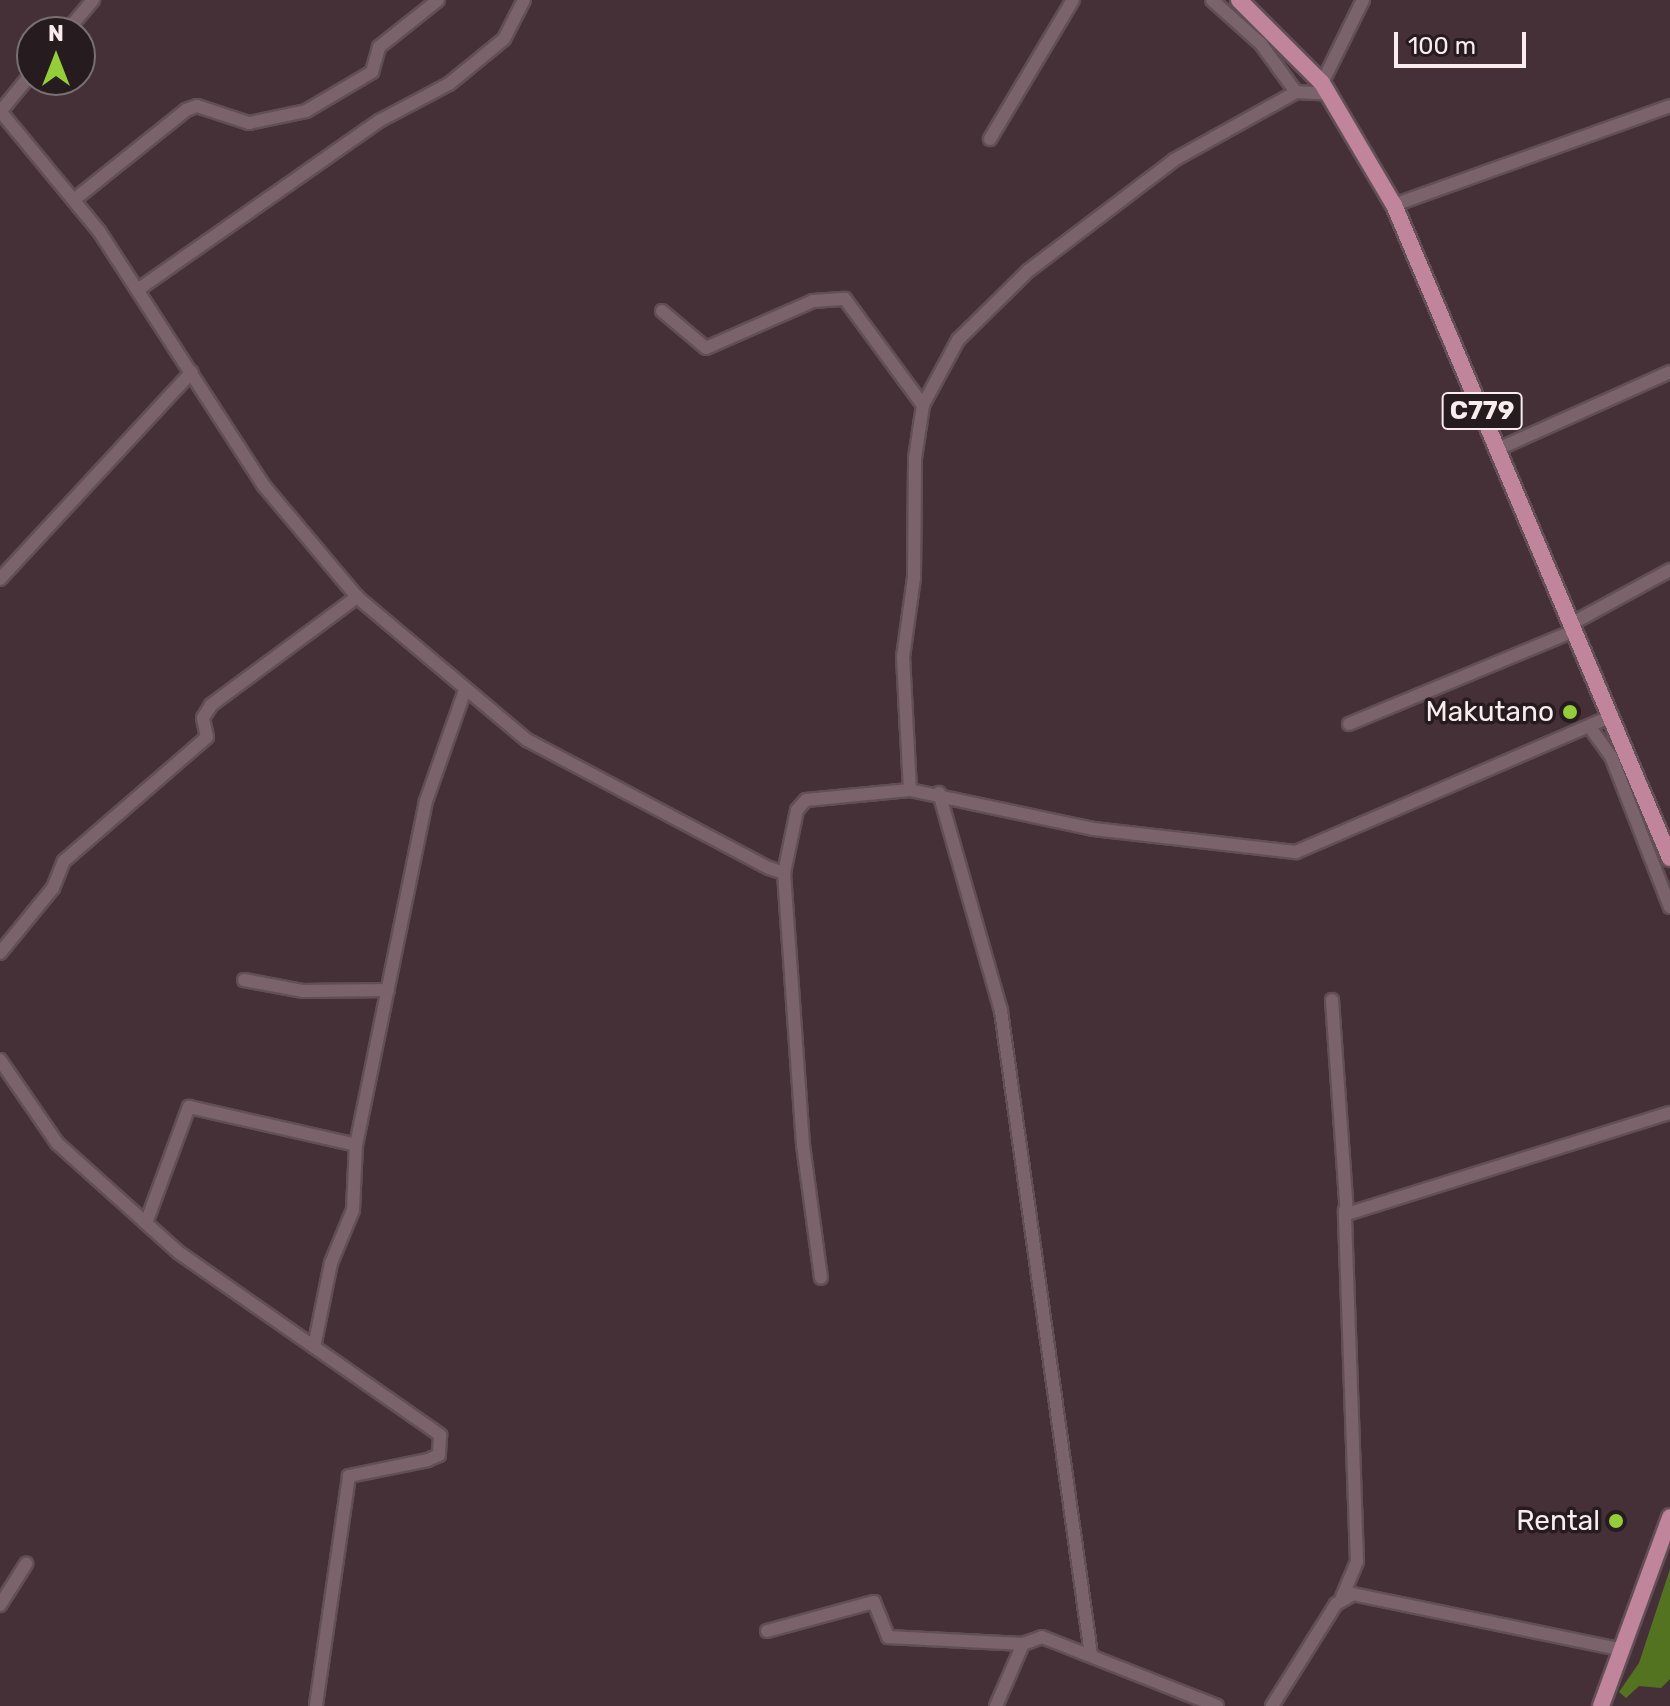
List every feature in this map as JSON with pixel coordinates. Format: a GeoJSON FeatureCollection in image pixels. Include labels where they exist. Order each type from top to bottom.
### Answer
{"type":"FeatureCollection","features":[{"type":"Feature","properties":{"kind":"main road","name":"C779"},"geometry":{"type":"LineString","coordinates":[[1239,0],[1326,88],[1394,205],[1670,858]]}},
{"type":"Feature","properties":{"kind":"main road"},"geometry":{"type":"LineString","coordinates":[[1601,1706],[1618,1649],[1670,1517]]}},
{"type":"Feature","properties":{"kind":"street"},"geometry":{"type":"LineString","coordinates":[[80,16],[93,0]]}},
{"type":"Feature","properties":{"kind":"street"},"geometry":{"type":"LineString","coordinates":[[75,199],[186,110],[197,106],[249,123],[306,111],[372,72],[379,47],[438,0]]}},
{"type":"Feature","properties":{"kind":"street"},"geometry":{"type":"LineString","coordinates":[[139,289],[379,121],[449,84],[504,39],[524,0]]}},
{"type":"Feature","properties":{"kind":"street"},"geometry":{"type":"LineString","coordinates":[[990,139],[1073,0]]}},
{"type":"Feature","properties":{"kind":"street"},"geometry":{"type":"LineString","coordinates":[[1212,0],[1261,44],[1296,92]]}},
{"type":"Feature","properties":{"kind":"street"},"geometry":{"type":"LineString","coordinates":[[910,790],[903,657],[923,405],[958,340],[993,300],[1174,160],[1296,92],[1326,88],[1363,0]]}},
{"type":"Feature","properties":{"kind":"street"},"geometry":{"type":"LineString","coordinates":[[16,92],[0,111],[75,199],[139,289],[264,486],[357,597],[464,693],[563,760],[784,873]]}},
{"type":"Feature","properties":{"kind":"street"},"geometry":{"type":"LineString","coordinates":[[1394,205],[1670,106]]}},
{"type":"Feature","properties":{"kind":"street"},"geometry":{"type":"LineString","coordinates":[[662,311],[706,348],[813,301],[845,299],[923,405]]}},
{"type":"Feature","properties":{"kind":"street"},"geometry":{"type":"LineString","coordinates":[[0,579],[192,372]]}},
{"type":"Feature","properties":{"kind":"street"},"geometry":{"type":"LineString","coordinates":[[1498,449],[1670,372]]}},
{"type":"Feature","properties":{"kind":"street"},"geometry":{"type":"LineString","coordinates":[[1349,724],[1572,628],[1670,570]]}},
{"type":"Feature","properties":{"kind":"street"},"geometry":{"type":"LineString","coordinates":[[0,953],[53,888],[64,861],[207,737],[203,718],[211,705],[357,597]]}},
{"type":"Feature","properties":{"kind":"street"},"geometry":{"type":"LineString","coordinates":[[314,1347],[331,1263],[353,1210],[356,1145],[426,801],[464,693]]}},
{"type":"Feature","properties":{"kind":"street"},"geometry":{"type":"LineString","coordinates":[[821,1278],[803,1145],[784,873],[797,810],[806,800],[910,790],[939,793],[1078,827],[1296,852],[1609,717]]}},
{"type":"Feature","properties":{"kind":"street"},"geometry":{"type":"LineString","coordinates":[[1589,726],[1611,756],[1670,907]]}},
{"type":"Feature","properties":{"kind":"street"},"geometry":{"type":"LineString","coordinates":[[939,793],[1001,1011],[1091,1655]]}},
{"type":"Feature","properties":{"kind":"street"},"geometry":{"type":"LineString","coordinates":[[1633,817],[1649,810]]}},
{"type":"Feature","properties":{"kind":"street"},"geometry":{"type":"LineString","coordinates":[[244,980],[302,991],[388,990]]}},
{"type":"Feature","properties":{"kind":"street"},"geometry":{"type":"LineString","coordinates":[[1272,1706],[1342,1597],[1357,1561],[1345,1210],[1332,1000]]}},
{"type":"Feature","properties":{"kind":"street"},"geometry":{"type":"LineString","coordinates":[[0,1060],[57,1143],[146,1223],[437,1433],[442,1445],[439,1455],[415,1465],[349,1476],[316,1706]]}},
{"type":"Feature","properties":{"kind":"street"},"geometry":{"type":"LineString","coordinates":[[146,1223],[189,1107],[356,1145]]}},
{"type":"Feature","properties":{"kind":"street"},"geometry":{"type":"LineString","coordinates":[[1345,1210],[1357,1213],[1670,1113]]}},
{"type":"Feature","properties":{"kind":"street"},"geometry":{"type":"LineString","coordinates":[[0,1605],[26,1564]]}},
{"type":"Feature","properties":{"kind":"street"},"geometry":{"type":"LineString","coordinates":[[1342,1597],[1361,1594],[1618,1649]]}},
{"type":"Feature","properties":{"kind":"street"},"geometry":{"type":"LineString","coordinates":[[767,1631],[874,1602],[888,1637],[1023,1644],[1042,1637],[1217,1706]]}},
{"type":"Feature","properties":{"kind":"street"},"geometry":{"type":"LineString","coordinates":[[996,1706],[1023,1644]]}},
{"type":"Feature","properties":{"kind":"green space"},"geometry":{"type":"Polygon","coordinates":[[[1670,1569],[1670,1679],[1661,1688],[1639,1686],[1626,1698],[1619,1692],[1639,1663],[1670,1569]]]}},
{"type":"Feature","properties":{"kind":"place","name":"Makutano"},"geometry":{"type":"Point","coordinates":[1570,712]}},
{"type":"Feature","properties":{"kind":"place","name":"Rental"},"geometry":{"type":"Point","coordinates":[1616,1521]}}]}
